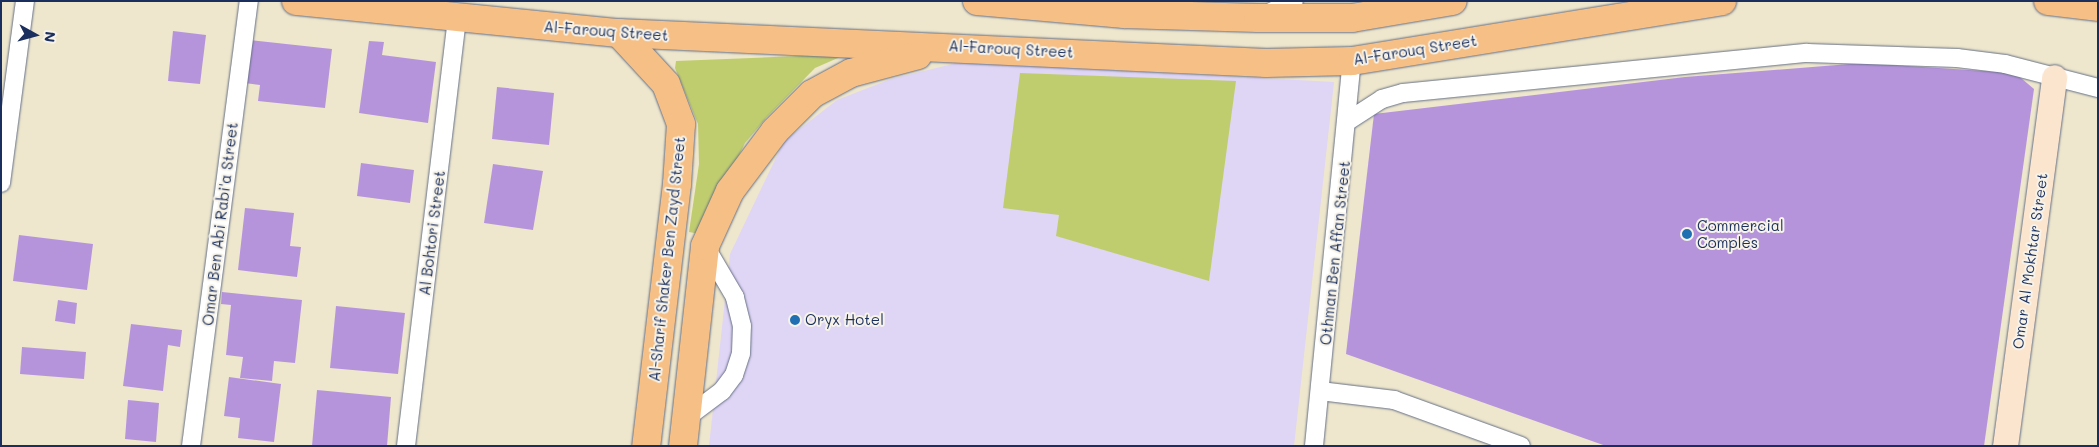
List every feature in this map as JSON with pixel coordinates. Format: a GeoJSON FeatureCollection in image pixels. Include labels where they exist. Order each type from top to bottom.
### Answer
{"type":"FeatureCollection","features":[{"type":"Feature","properties":{"kind":"main road","name":"Al-Farouq Street"},"geometry":{"type":"LineString","coordinates":[[296,1],[457,20],[619,33],[946,46],[1266,63],[1352,61],[1722,1]]}},
{"type":"Feature","properties":{"kind":"main road"},"geometry":{"type":"LineString","coordinates":[[977,1],[1124,14],[1258,18],[1352,18],[1453,1]]}},
{"type":"Feature","properties":{"kind":"main road"},"geometry":{"type":"LineString","coordinates":[[2048,1],[2098,7]]}},
{"type":"Feature","properties":{"kind":"main road","name":"Al-Sharif Shaker Ben Zayd Street"},"geometry":{"type":"LineString","coordinates":[[619,33],[666,84],[680,124],[677,184],[646,446]]}},
{"type":"Feature","properties":{"kind":"main road"},"geometry":{"type":"LineString","coordinates":[[683,446],[705,246],[730,191],[775,131],[812,94],[851,73],[946,46]]}},
{"type":"Feature","properties":{"kind":"street"},"geometry":{"type":"LineString","coordinates":[[1,183],[25,1]]}},
{"type":"Feature","properties":{"kind":"street","name":"Omar Ben Abi Rabi'a Street"},"geometry":{"type":"LineString","coordinates":[[191,446],[249,1]]}},
{"type":"Feature","properties":{"kind":"street"},"geometry":{"type":"LineString","coordinates":[[1258,18],[1294,1]]}},
{"type":"Feature","properties":{"kind":"street","name":"Al Bohtori Street"},"geometry":{"type":"LineString","coordinates":[[406,446],[457,20]]}},
{"type":"Feature","properties":{"kind":"street"},"geometry":{"type":"LineString","coordinates":[[1348,121],[1382,99],[1403,94],[1807,53],[1957,58],[2005,64],[2098,88]]}},
{"type":"Feature","properties":{"kind":"street","name":"Othman Ben Affan Street"},"geometry":{"type":"LineString","coordinates":[[1314,446],[1348,121],[1352,61]]}},
{"type":"Feature","properties":{"kind":"street","name":"Omar Al Mokhtar Street"},"geometry":{"type":"LineString","coordinates":[[2005,446],[2054,77]]}},
{"type":"Feature","properties":{"kind":"street"},"geometry":{"type":"LineString","coordinates":[[686,418],[722,391],[734,375],[741,353],[742,326],[735,297],[705,246]]}},
{"type":"Feature","properties":{"kind":"street"},"geometry":{"type":"LineString","coordinates":[[1320,391],[1394,400],[1522,446]]}},
{"type":"Feature","properties":{"kind":"shaded area"},"geometry":{"type":"Polygon","coordinates":[[[961,62],[1334,82],[1294,446],[709,446],[730,254],[784,141],[837,100],[891,79],[961,62]]]}},
{"type":"Feature","properties":{"kind":"green space"},"geometry":{"type":"Polygon","coordinates":[[[847,54],[815,68],[766,118],[745,143],[700,234],[689,232],[699,164],[698,124],[675,68],[676,61],[847,54]]]}},
{"type":"Feature","properties":{"kind":"green space"},"geometry":{"type":"Polygon","coordinates":[[[1020,73],[1236,81],[1209,281],[1056,236],[1059,215],[1003,208],[1020,73]]]}},
{"type":"Feature","properties":{"kind":"building"},"geometry":{"type":"Polygon","coordinates":[[[173,31],[206,35],[200,84],[168,81],[173,31]]]}},
{"type":"Feature","properties":{"kind":"building"},"geometry":{"type":"Polygon","coordinates":[[[250,40],[332,49],[325,108],[258,101],[260,85],[245,83],[250,40]]]}},
{"type":"Feature","properties":{"kind":"building"},"geometry":{"type":"Polygon","coordinates":[[[369,41],[384,42],[382,55],[436,62],[428,123],[359,113],[369,41]]]}},
{"type":"Feature","properties":{"kind":"building","name":"Commercial Comples"},"geometry":{"type":"Polygon","coordinates":[[[1862,63],[2015,73],[2034,89],[1984,446],[1606,446],[1346,354],[1374,114],[1685,77],[1862,63]]]}},
{"type":"Feature","properties":{"kind":"building"},"geometry":{"type":"Polygon","coordinates":[[[497,87],[554,93],[549,145],[492,139],[497,87]]]}},
{"type":"Feature","properties":{"kind":"building"},"geometry":{"type":"Polygon","coordinates":[[[361,163],[414,170],[410,203],[357,196],[361,163]]]}},
{"type":"Feature","properties":{"kind":"building"},"geometry":{"type":"Polygon","coordinates":[[[493,164],[543,171],[533,230],[484,223],[493,164]]]}},
{"type":"Feature","properties":{"kind":"building"},"geometry":{"type":"Polygon","coordinates":[[[245,208],[294,213],[290,246],[301,247],[297,277],[238,270],[245,208]]]}},
{"type":"Feature","properties":{"kind":"building"},"geometry":{"type":"Polygon","coordinates":[[[19,235],[93,244],[87,290],[13,281],[19,235]]]}},
{"type":"Feature","properties":{"kind":"building"},"geometry":{"type":"Polygon","coordinates":[[[222,292],[302,300],[295,363],[274,361],[272,381],[240,378],[243,357],[226,355],[231,305],[221,304],[222,292]]]}},
{"type":"Feature","properties":{"kind":"building"},"geometry":{"type":"Polygon","coordinates":[[[58,300],[77,303],[75,324],[55,321],[58,300]]]}},
{"type":"Feature","properties":{"kind":"building"},"geometry":{"type":"Polygon","coordinates":[[[336,306],[405,313],[398,374],[330,368],[336,306]]]}},
{"type":"Feature","properties":{"kind":"building"},"geometry":{"type":"Polygon","coordinates":[[[131,324],[182,330],[180,347],[168,345],[163,391],[123,386],[131,324]]]}},
{"type":"Feature","properties":{"kind":"building"},"geometry":{"type":"Polygon","coordinates":[[[22,347],[86,352],[84,379],[20,374],[22,347]]]}},
{"type":"Feature","properties":{"kind":"building"},"geometry":{"type":"Polygon","coordinates":[[[229,377],[281,384],[274,442],[238,438],[240,418],[224,416],[229,377]]]}},
{"type":"Feature","properties":{"kind":"building"},"geometry":{"type":"Polygon","coordinates":[[[317,390],[391,397],[387,446],[312,446],[317,390]]]}},
{"type":"Feature","properties":{"kind":"building"},"geometry":{"type":"Polygon","coordinates":[[[128,400],[159,403],[156,442],[125,439],[128,400]]]}},
{"type":"Feature","properties":{"kind":"place","name":"Commercial Comples"},"geometry":{"type":"Point","coordinates":[1687,234]}},
{"type":"Feature","properties":{"kind":"place","name":"Oryx Hotel"},"geometry":{"type":"Point","coordinates":[795,320]}}]}
